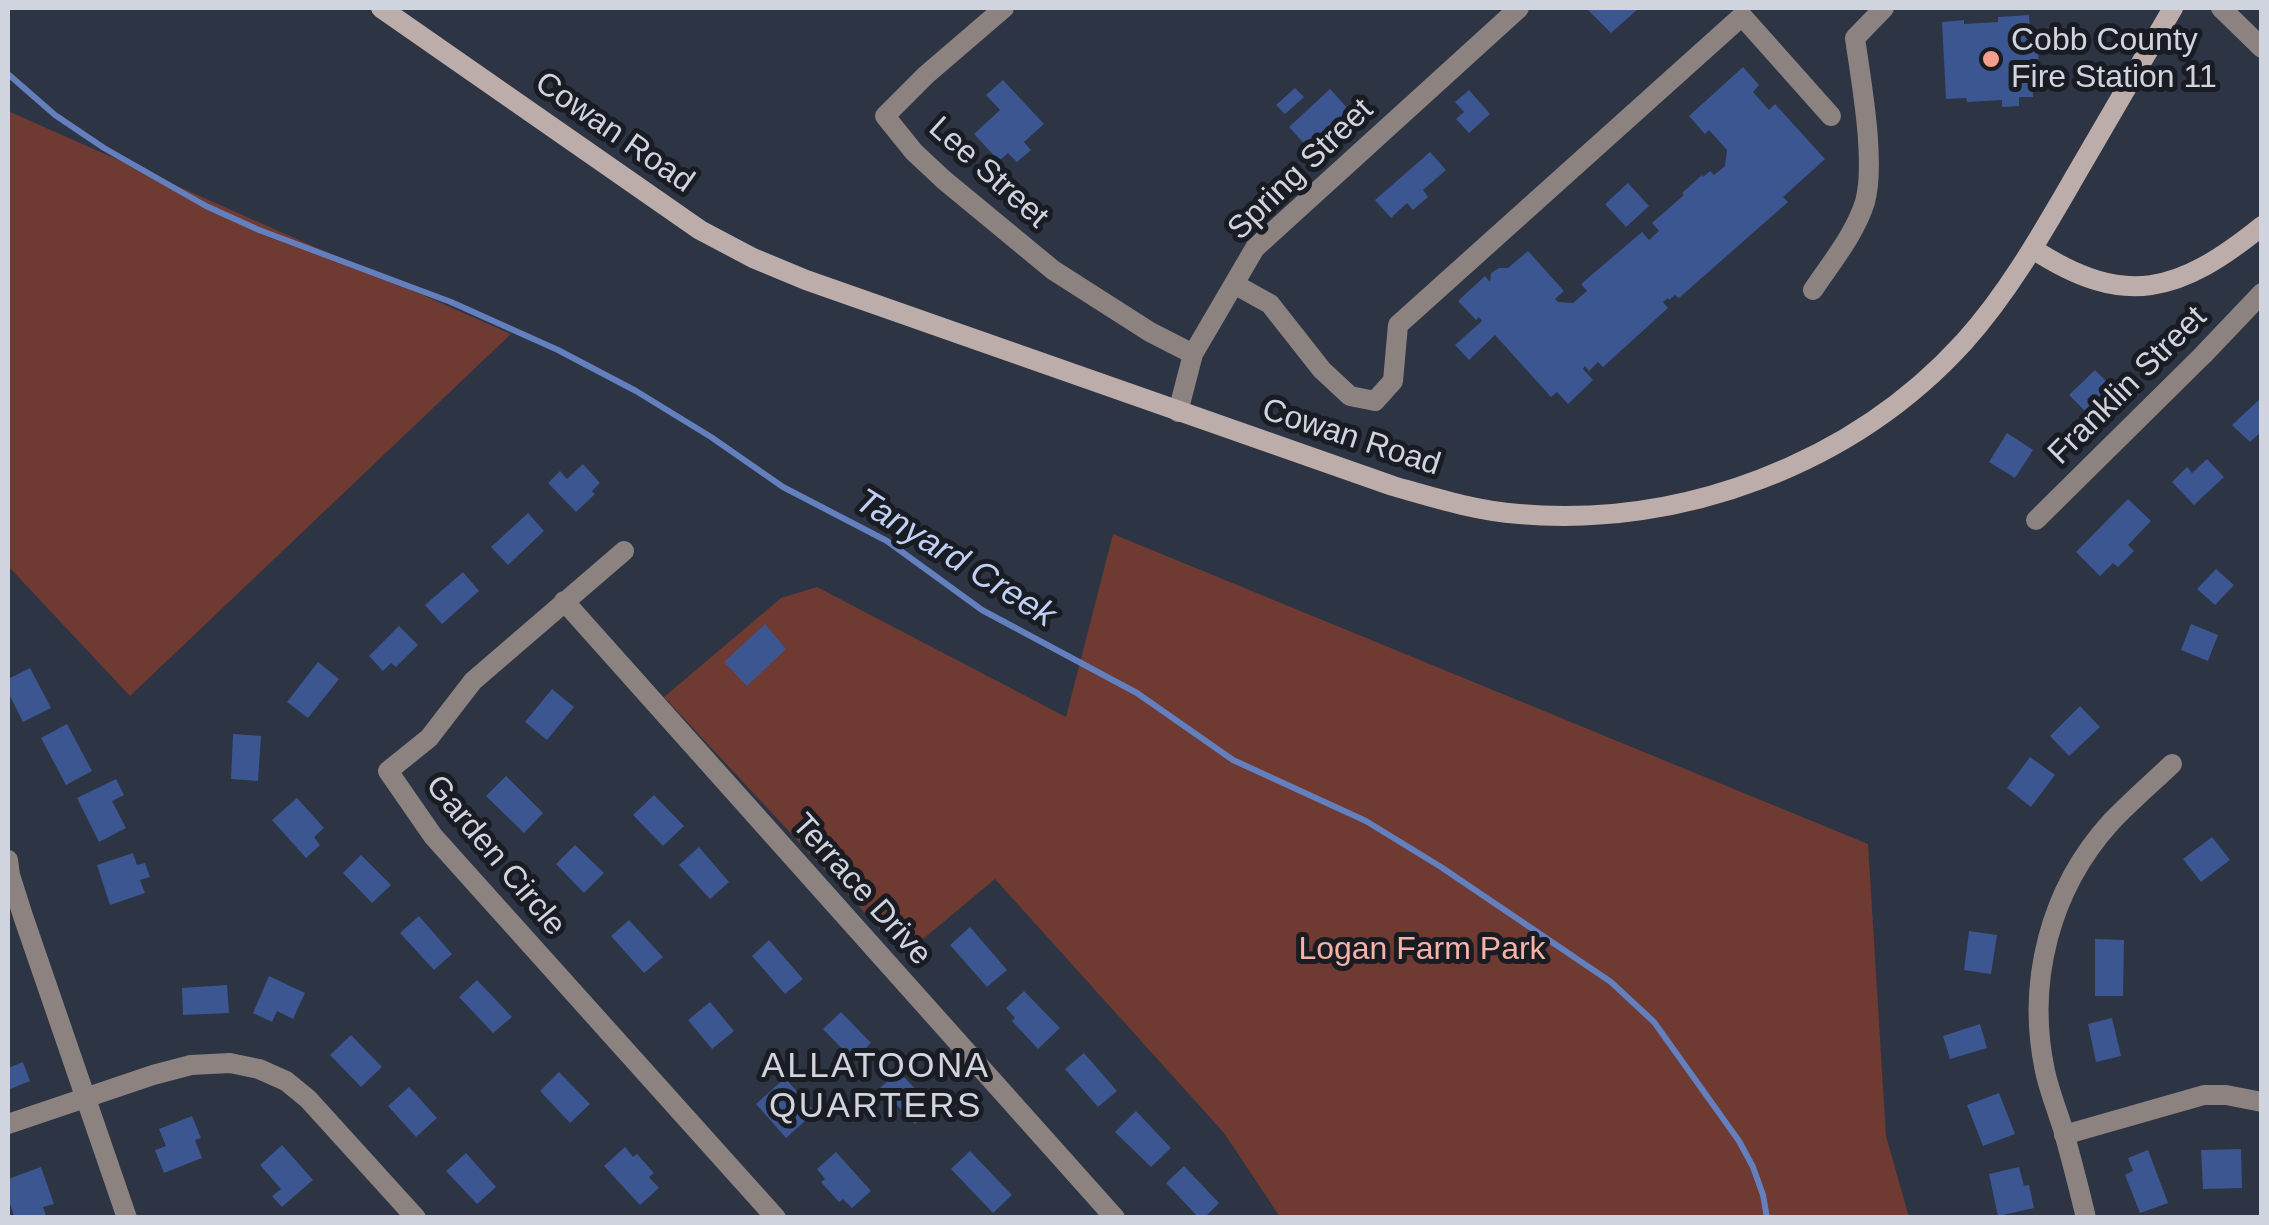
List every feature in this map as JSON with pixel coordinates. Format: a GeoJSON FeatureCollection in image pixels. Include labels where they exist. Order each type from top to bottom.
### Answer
{"type":"FeatureCollection","features":[{"type":"Feature","properties":{"kind":"main road","name":"Cowan Road"},"geometry":{"type":"LineString","coordinates":[[381,8],[684,219],[753,258],[1178,412],[1456,505],[1518,514],[1582,516],[1640,511],[1740,488],[1782,472],[1892,407],[1963,343],[1998,299],[2033,249],[2173,8]]}},
{"type":"Feature","properties":{"kind":"main road"},"geometry":{"type":"LineString","coordinates":[[2033,249],[2083,277],[2124,287],[2148,286],[2199,268],[2262,226]]}},
{"type":"Feature","properties":{"kind":"street","name":"Lee Street"},"geometry":{"type":"LineString","coordinates":[[1004,8],[885,116],[914,152],[944,180],[1053,270],[1150,332],[1193,354]]}},
{"type":"Feature","properties":{"kind":"street","name":"Spring Street"},"geometry":{"type":"LineString","coordinates":[[1178,412],[1193,354],[1255,248],[1519,8]]}},
{"type":"Feature","properties":{"kind":"street"},"geometry":{"type":"LineString","coordinates":[[1813,290],[1847,240],[1865,201],[1868,162],[1856,38],[1884,8]]}},
{"type":"Feature","properties":{"kind":"street"},"geometry":{"type":"LineString","coordinates":[[2221,8],[2255,42]]}},
{"type":"Feature","properties":{"kind":"street"},"geometry":{"type":"LineString","coordinates":[[1234,284],[1270,304],[1322,370],[1350,396],[1374,401],[1393,381],[1398,324],[1742,16],[1831,116]]}},
{"type":"Feature","properties":{"kind":"street","name":"Franklin Street"},"geometry":{"type":"LineString","coordinates":[[2036,520],[2262,292]]}},
{"type":"Feature","properties":{"kind":"street","name":"Garden Circle"},"geometry":{"type":"LineString","coordinates":[[624,551],[473,680],[428,738],[388,772],[433,836],[776,1218]]}},
{"type":"Feature","properties":{"kind":"street","name":"Terrace Drive"},"geometry":{"type":"LineString","coordinates":[[564,601],[1115,1218]]}},
{"type":"Feature","properties":{"kind":"street"},"geometry":{"type":"LineString","coordinates":[[2086,1218],[2045,1071],[2039,1029],[2039,983],[2050,927],[2077,868],[2110,823],[2172,764]]}},
{"type":"Feature","properties":{"kind":"street"},"geometry":{"type":"LineString","coordinates":[[8,860],[23,916],[127,1218]]}},
{"type":"Feature","properties":{"kind":"street"},"geometry":{"type":"LineString","coordinates":[[8,1124],[153,1074],[191,1065],[230,1063],[259,1069],[286,1081],[308,1099],[416,1218]]}},
{"type":"Feature","properties":{"kind":"street"},"geometry":{"type":"LineString","coordinates":[[2064,1135],[2204,1095],[2262,1102]]}},
{"type":"Feature","properties":{"kind":"green space"},"geometry":{"type":"Polygon","coordinates":[[[8,111],[511,334],[130,696],[8,566],[8,111]]]}},
{"type":"Feature","properties":{"kind":"green space","name":"Logan Farm Park"},"geometry":{"type":"Polygon","coordinates":[[[1113,534],[1868,844],[1886,1136],[1909,1217],[1280,1217],[1224,1133],[995,879],[904,955],[664,697],[781,598],[817,587],[1066,717],[1113,534]]]}},
{"type":"Feature","properties":{"kind":"building"},"geometry":{"type":"Polygon","coordinates":[[[1586,8],[1639,8],[1611,33],[1586,8]]]}},
{"type":"Feature","properties":{"kind":"building","name":"Cobb County Fire Station 11"},"geometry":{"type":"Polygon","coordinates":[[[2029,15],[2030,33],[2034,44],[2038,43],[2039,75],[2032,75],[2033,97],[2019,97],[2019,106],[2002,107],[2002,100],[1946,99],[1942,22],[1998,22],[1998,17],[2029,15]]]}},
{"type":"Feature","properties":{"kind":"building"},"geometry":{"type":"Polygon","coordinates":[[[1743,67],[1759,85],[1753,92],[1769,110],[1775,104],[1825,159],[1783,197],[1788,202],[1679,298],[1675,295],[1663,302],[1668,308],[1603,367],[1598,362],[1589,371],[1585,366],[1583,369],[1593,380],[1568,404],[1557,392],[1551,397],[1495,335],[1469,360],[1455,345],[1482,321],[1479,317],[1476,320],[1458,301],[1485,276],[1490,282],[1491,273],[1508,268],[1528,251],[1564,291],[1555,299],[1573,303],[1587,291],[1581,284],[1642,232],[1649,240],[1659,231],[1652,223],[1682,193],[1702,175],[1710,171],[1714,175],[1725,166],[1727,150],[1689,116],[1743,67]]]}},
{"type":"Feature","properties":{"kind":"building"},"geometry":{"type":"Polygon","coordinates":[[[1003,80],[1044,124],[1024,142],[1031,150],[1017,162],[1008,153],[999,161],[974,134],[1000,110],[986,95],[1003,80]]]}},
{"type":"Feature","properties":{"kind":"building"},"geometry":{"type":"Polygon","coordinates":[[[1295,88],[1304,97],[1285,114],[1276,105],[1295,88]]]}},
{"type":"Feature","properties":{"kind":"building"},"geometry":{"type":"Polygon","coordinates":[[[1330,89],[1350,111],[1309,149],[1289,127],[1330,89]]]}},
{"type":"Feature","properties":{"kind":"building"},"geometry":{"type":"Polygon","coordinates":[[[1469,90],[1490,114],[1469,133],[1456,119],[1464,112],[1455,102],[1469,90]]]}},
{"type":"Feature","properties":{"kind":"building"},"geometry":{"type":"Polygon","coordinates":[[[1430,152],[1446,170],[1423,190],[1428,197],[1413,210],[1407,203],[1391,218],[1375,200],[1430,152]]]}},
{"type":"Feature","properties":{"kind":"building"},"geometry":{"type":"Polygon","coordinates":[[[1628,183],[1649,206],[1626,227],[1605,204],[1628,183]]]}},
{"type":"Feature","properties":{"kind":"building"},"geometry":{"type":"Polygon","coordinates":[[[2095,370],[2115,390],[2089,415],[2069,395],[2095,370]]]}},
{"type":"Feature","properties":{"kind":"building"},"geometry":{"type":"Polygon","coordinates":[[[2262,397],[2262,431],[2250,442],[2232,425],[2262,397]]]}},
{"type":"Feature","properties":{"kind":"building"},"geometry":{"type":"Polygon","coordinates":[[[2007,433],[2033,450],[2015,478],[1989,462],[2007,433]]]}},
{"type":"Feature","properties":{"kind":"building"},"geometry":{"type":"Polygon","coordinates":[[[2207,459],[2224,477],[2194,505],[2172,482],[2187,467],[2192,473],[2207,459]]]}},
{"type":"Feature","properties":{"kind":"building"},"geometry":{"type":"Polygon","coordinates":[[[583,464],[600,483],[592,491],[595,494],[576,512],[548,483],[560,471],[567,479],[583,464]]]}},
{"type":"Feature","properties":{"kind":"building"},"geometry":{"type":"Polygon","coordinates":[[[2128,499],[2151,521],[2128,545],[2134,551],[2118,567],[2113,563],[2100,576],[2076,552],[2128,499]]]}},
{"type":"Feature","properties":{"kind":"building"},"geometry":{"type":"Polygon","coordinates":[[[528,513],[544,531],[508,565],[491,547],[528,513]]]}},
{"type":"Feature","properties":{"kind":"building"},"geometry":{"type":"Polygon","coordinates":[[[2216,569],[2234,585],[2215,605],[2197,589],[2216,569]]]}},
{"type":"Feature","properties":{"kind":"building"},"geometry":{"type":"Polygon","coordinates":[[[463,572],[479,591],[442,624],[425,605],[463,572]]]}},
{"type":"Feature","properties":{"kind":"building"},"geometry":{"type":"Polygon","coordinates":[[[765,624],[786,649],[747,686],[724,662],[765,624]]]}},
{"type":"Feature","properties":{"kind":"building"},"geometry":{"type":"Polygon","coordinates":[[[2191,624],[2218,635],[2208,661],[2181,650],[2191,624]]]}},
{"type":"Feature","properties":{"kind":"building"},"geometry":{"type":"Polygon","coordinates":[[[399,626],[418,645],[396,667],[391,663],[383,671],[369,656],[399,626]]]}},
{"type":"Feature","properties":{"kind":"building"},"geometry":{"type":"Polygon","coordinates":[[[318,662],[339,679],[308,718],[287,702],[318,662]]]}},
{"type":"Feature","properties":{"kind":"building"},"geometry":{"type":"Polygon","coordinates":[[[30,668],[51,708],[23,722],[8,692],[8,679],[30,668]]]}},
{"type":"Feature","properties":{"kind":"building"},"geometry":{"type":"Polygon","coordinates":[[[552,689],[574,707],[547,740],[525,722],[552,689]]]}},
{"type":"Feature","properties":{"kind":"building"},"geometry":{"type":"Polygon","coordinates":[[[2080,706],[2100,727],[2069,756],[2050,736],[2080,706]]]}},
{"type":"Feature","properties":{"kind":"building"},"geometry":{"type":"Polygon","coordinates":[[[67,724],[92,771],[66,785],[41,738],[67,724]]]}},
{"type":"Feature","properties":{"kind":"building"},"geometry":{"type":"Polygon","coordinates":[[[233,734],[261,736],[258,781],[231,779],[233,734]]]}},
{"type":"Feature","properties":{"kind":"building"},"geometry":{"type":"Polygon","coordinates":[[[2030,757],[2055,775],[2031,807],[2007,788],[2030,757]]]}},
{"type":"Feature","properties":{"kind":"building"},"geometry":{"type":"Polygon","coordinates":[[[506,776],[543,813],[524,833],[486,796],[506,776]]]}},
{"type":"Feature","properties":{"kind":"building"},"geometry":{"type":"Polygon","coordinates":[[[116,779],[124,795],[112,801],[126,828],[99,842],[77,798],[116,779]]]}},
{"type":"Feature","properties":{"kind":"building"},"geometry":{"type":"Polygon","coordinates":[[[654,795],[684,826],[663,846],[633,815],[654,795]]]}},
{"type":"Feature","properties":{"kind":"building"},"geometry":{"type":"Polygon","coordinates":[[[297,798],[324,828],[314,837],[320,845],[306,858],[272,820],[297,798]]]}},
{"type":"Feature","properties":{"kind":"building"},"geometry":{"type":"Polygon","coordinates":[[[2212,837],[2230,860],[2201,882],[2183,859],[2212,837]]]}},
{"type":"Feature","properties":{"kind":"building"},"geometry":{"type":"Polygon","coordinates":[[[575,845],[604,873],[584,893],[556,864],[575,845]]]}},
{"type":"Feature","properties":{"kind":"building"},"geometry":{"type":"Polygon","coordinates":[[[699,847],[729,882],[710,899],[679,865],[699,847]]]}},
{"type":"Feature","properties":{"kind":"building"},"geometry":{"type":"Polygon","coordinates":[[[133,853],[137,865],[145,863],[150,877],[140,880],[145,893],[110,905],[97,865],[133,853]]]}},
{"type":"Feature","properties":{"kind":"building"},"geometry":{"type":"Polygon","coordinates":[[[361,855],[391,885],[372,903],[343,873],[361,855]]]}},
{"type":"Feature","properties":{"kind":"building"},"geometry":{"type":"Polygon","coordinates":[[[419,916],[452,954],[434,970],[400,933],[419,916]]]}},
{"type":"Feature","properties":{"kind":"building"},"geometry":{"type":"Polygon","coordinates":[[[629,920],[663,957],[644,973],[611,936],[629,920]]]}},
{"type":"Feature","properties":{"kind":"building"},"geometry":{"type":"Polygon","coordinates":[[[970,927],[1007,970],[987,987],[950,945],[970,927]]]}},
{"type":"Feature","properties":{"kind":"building"},"geometry":{"type":"Polygon","coordinates":[[[1969,931],[1997,935],[1991,974],[1964,970],[1969,931]]]}},
{"type":"Feature","properties":{"kind":"building"},"geometry":{"type":"Polygon","coordinates":[[[2095,939],[2124,940],[2123,996],[2095,996],[2095,939]]]}},
{"type":"Feature","properties":{"kind":"building"},"geometry":{"type":"Polygon","coordinates":[[[769,940],[803,979],[785,994],[752,956],[769,940]]]}},
{"type":"Feature","properties":{"kind":"building"},"geometry":{"type":"Polygon","coordinates":[[[269,976],[305,993],[293,1019],[277,1011],[272,1022],[253,1013],[269,976]]]}},
{"type":"Feature","properties":{"kind":"building"},"geometry":{"type":"Polygon","coordinates":[[[477,980],[512,1017],[493,1033],[459,997],[477,980]]]}},
{"type":"Feature","properties":{"kind":"building"},"geometry":{"type":"Polygon","coordinates":[[[227,985],[229,1013],[183,1015],[182,988],[227,985]]]}},
{"type":"Feature","properties":{"kind":"building"},"geometry":{"type":"Polygon","coordinates":[[[1024,991],[1060,1028],[1038,1049],[1012,1021],[1015,1018],[1006,1008],[1024,991]]]}},
{"type":"Feature","properties":{"kind":"building"},"geometry":{"type":"Polygon","coordinates":[[[710,1002],[734,1031],[712,1049],[688,1020],[710,1002]]]}},
{"type":"Feature","properties":{"kind":"building"},"geometry":{"type":"Polygon","coordinates":[[[841,1012],[871,1043],[853,1060],[823,1029],[841,1012]]]}},
{"type":"Feature","properties":{"kind":"building"},"geometry":{"type":"Polygon","coordinates":[[[2112,1018],[2121,1056],[2096,1062],[2088,1024],[2112,1018]]]}},
{"type":"Feature","properties":{"kind":"building"},"geometry":{"type":"Polygon","coordinates":[[[1980,1024],[1987,1048],[1950,1059],[1943,1036],[1980,1024]]]}},
{"type":"Feature","properties":{"kind":"building"},"geometry":{"type":"Polygon","coordinates":[[[351,1035],[382,1067],[361,1087],[330,1055],[351,1035]]]}},
{"type":"Feature","properties":{"kind":"building"},"geometry":{"type":"Polygon","coordinates":[[[1084,1053],[1117,1091],[1098,1107],[1065,1069],[1084,1053]]]}},
{"type":"Feature","properties":{"kind":"building"},"geometry":{"type":"Polygon","coordinates":[[[23,1062],[30,1081],[8,1090],[8,1068],[23,1062]]]}},
{"type":"Feature","properties":{"kind":"building"},"geometry":{"type":"Polygon","coordinates":[[[898,1071],[933,1107],[915,1124],[880,1088],[898,1071]]]}},
{"type":"Feature","properties":{"kind":"building"},"geometry":{"type":"Polygon","coordinates":[[[559,1072],[590,1104],[570,1123],[540,1091],[559,1072]]]}},
{"type":"Feature","properties":{"kind":"building"},"geometry":{"type":"Polygon","coordinates":[[[785,1078],[815,1112],[786,1138],[756,1104],[785,1078]]]}},
{"type":"Feature","properties":{"kind":"building"},"geometry":{"type":"Polygon","coordinates":[[[409,1087],[437,1118],[416,1137],[388,1106],[409,1087]]]}},
{"type":"Feature","properties":{"kind":"building"},"geometry":{"type":"Polygon","coordinates":[[[1999,1093],[2015,1134],[1983,1146],[1967,1105],[1999,1093]]]}},
{"type":"Feature","properties":{"kind":"building"},"geometry":{"type":"Polygon","coordinates":[[[1136,1111],[1171,1148],[1151,1167],[1115,1132],[1136,1111]]]}},
{"type":"Feature","properties":{"kind":"building"},"geometry":{"type":"Polygon","coordinates":[[[192,1116],[201,1138],[195,1140],[202,1158],[164,1173],[155,1150],[166,1146],[159,1129],[192,1116]]]}},
{"type":"Feature","properties":{"kind":"building"},"geometry":{"type":"Polygon","coordinates":[[[282,1145],[313,1180],[282,1207],[272,1196],[281,1189],[260,1165],[282,1145]]]}},
{"type":"Feature","properties":{"kind":"building"},"geometry":{"type":"Polygon","coordinates":[[[625,1147],[654,1173],[649,1177],[659,1188],[640,1205],[604,1166],[625,1147]]]}},
{"type":"Feature","properties":{"kind":"building"},"geometry":{"type":"Polygon","coordinates":[[[2241,1149],[2242,1188],[2203,1189],[2201,1150],[2241,1149]]]}},
{"type":"Feature","properties":{"kind":"building"},"geometry":{"type":"Polygon","coordinates":[[[2148,1150],[2168,1203],[2140,1213],[2125,1175],[2133,1171],[2128,1158],[2148,1150]]]}},
{"type":"Feature","properties":{"kind":"building"},"geometry":{"type":"Polygon","coordinates":[[[970,1151],[1012,1195],[993,1213],[951,1169],[970,1151]]]}},
{"type":"Feature","properties":{"kind":"building"},"geometry":{"type":"Polygon","coordinates":[[[836,1152],[871,1191],[852,1208],[843,1199],[839,1202],[821,1182],[825,1179],[817,1169],[836,1152]]]}},
{"type":"Feature","properties":{"kind":"building"},"geometry":{"type":"Polygon","coordinates":[[[466,1153],[496,1187],[477,1204],[446,1171],[466,1153]]]}},
{"type":"Feature","properties":{"kind":"building"},"geometry":{"type":"Polygon","coordinates":[[[1184,1166],[1219,1203],[1204,1218],[1199,1218],[1166,1183],[1184,1166]]]}},
{"type":"Feature","properties":{"kind":"building"},"geometry":{"type":"Polygon","coordinates":[[[41,1167],[54,1204],[43,1207],[47,1218],[14,1216],[8,1179],[41,1167]]]}},
{"type":"Feature","properties":{"kind":"building"},"geometry":{"type":"Polygon","coordinates":[[[2019,1167],[2024,1186],[2029,1185],[2034,1208],[1998,1216],[1989,1174],[2019,1167]]]}},
{"type":"Feature","properties":{"kind":"waterway","name":"Tanyard Creek"},"geometry":{"type":"LineString","coordinates":[[8,74],[55,115],[104,148],[206,206],[259,230],[451,302],[558,350],[636,391],[783,487],[887,541],[982,610],[1137,693],[1233,760],[1366,821],[1441,867],[1611,982],[1654,1022],[1739,1141],[1753,1167],[1767,1218]]}},
{"type":"Feature","properties":{"kind":"place","name":"Cobb County Fire Station 11"},"geometry":{"type":"Point","coordinates":[1991,59]}},
{"type":"Feature","properties":{"kind":"district","name":"ALLATOONA QUARTERS"},"geometry":{"type":"Point","coordinates":[876,1087]}}]}
